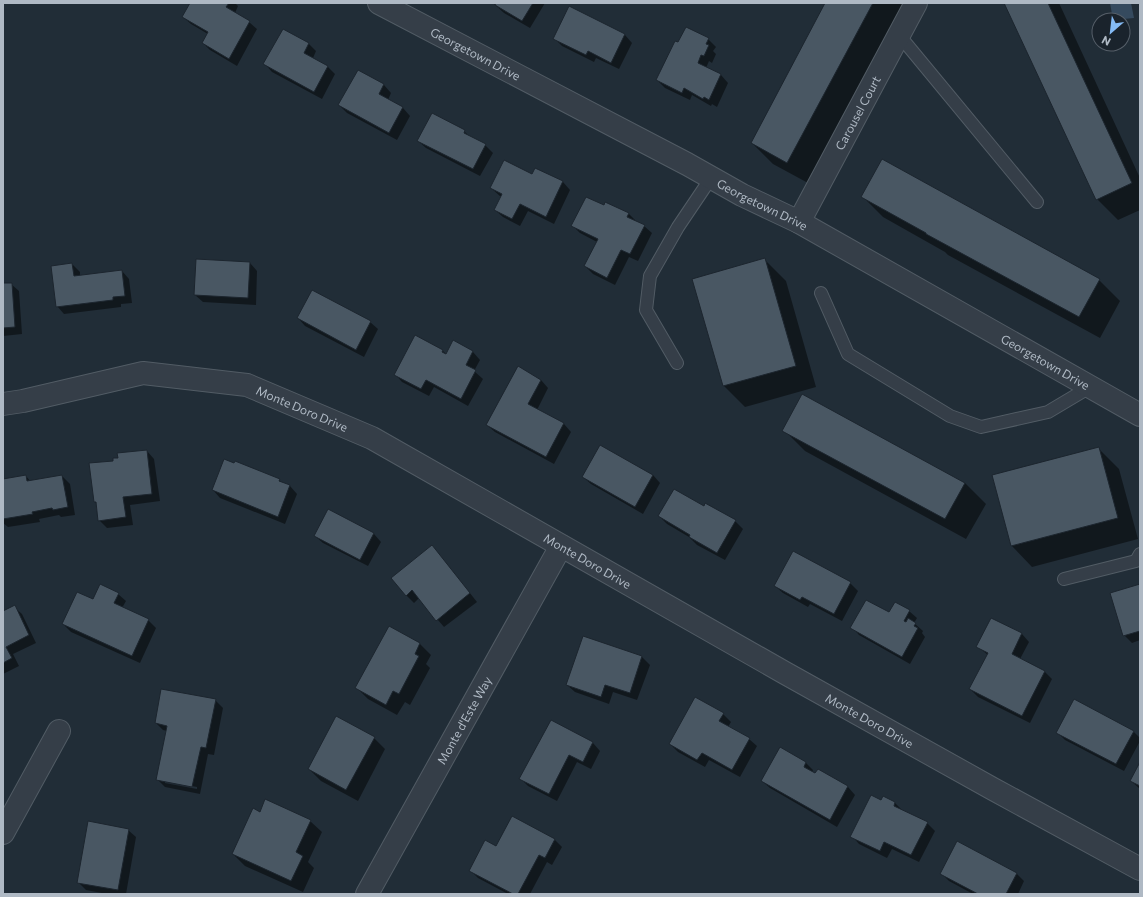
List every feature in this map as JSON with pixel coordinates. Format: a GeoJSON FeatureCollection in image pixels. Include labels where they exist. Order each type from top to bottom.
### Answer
{"type":"FeatureCollection","features":[{"type":"Feature","properties":{"kind":"street","name":"Georgetown Drive"},"geometry":{"type":"LineString","coordinates":[[379,3],[742,195],[799,222],[1140,415]]}},
{"type":"Feature","properties":{"kind":"street","name":"Carousel Court"},"geometry":{"type":"LineString","coordinates":[[799,222],[916,3]]}},
{"type":"Feature","properties":{"kind":"street","name":"Monte Doro Drive"},"geometry":{"type":"LineString","coordinates":[[3,404],[23,401],[144,373],[247,385],[372,438],[987,786],[1140,869]]}},
{"type":"Feature","properties":{"kind":"street","name":"Monte d'Este Way"},"geometry":{"type":"LineString","coordinates":[[368,894],[561,546]]}},
{"type":"Feature","properties":{"kind":"street"},"geometry":{"type":"LineString","coordinates":[[3,833],[59,731]]}},
{"type":"Feature","properties":{"kind":"lane"},"geometry":{"type":"LineString","coordinates":[[899,35],[1038,202]]}},
{"type":"Feature","properties":{"kind":"lane"},"geometry":{"type":"LineString","coordinates":[[677,363],[646,310],[650,276],[678,227],[711,178]]}},
{"type":"Feature","properties":{"kind":"lane"},"geometry":{"type":"LineString","coordinates":[[821,293],[848,354],[950,416],[981,427],[1048,412],[1090,387]]}},
{"type":"Feature","properties":{"kind":"lane"},"geometry":{"type":"LineString","coordinates":[[1064,579],[1136,561],[1140,554]]}},
{"type":"Feature","properties":{"kind":"water"},"geometry":{"type":"Polygon","coordinates":[[[1110,3],[1131,3],[1134,18],[1131,18],[1131,12],[1112,12],[1110,3]]]}},
{"type":"Feature","properties":{"kind":"building"},"geometry":{"type":"Polygon","coordinates":[[[190,3],[229,3],[226,7],[250,21],[229,59],[202,43],[208,32],[182,17],[190,3]]]}},
{"type":"Feature","properties":{"kind":"building"},"geometry":{"type":"Polygon","coordinates":[[[496,3],[533,3],[522,21],[495,5],[496,3]]]}},
{"type":"Feature","properties":{"kind":"building"},"geometry":{"type":"Polygon","coordinates":[[[825,3],[873,3],[787,163],[751,143],[825,3]]]}},
{"type":"Feature","properties":{"kind":"building"},"geometry":{"type":"Polygon","coordinates":[[[1004,3],[1048,3],[1132,183],[1096,200],[1004,3]]]}},
{"type":"Feature","properties":{"kind":"building"},"geometry":{"type":"Polygon","coordinates":[[[569,6],[625,34],[611,63],[588,51],[586,55],[553,39],[569,6]]]}},
{"type":"Feature","properties":{"kind":"building"},"geometry":{"type":"Polygon","coordinates":[[[686,27],[709,38],[706,44],[709,45],[704,56],[701,55],[698,63],[721,74],[709,100],[704,97],[703,99],[684,88],[682,93],[656,80],[675,41],[678,42],[686,27]]]}},
{"type":"Feature","properties":{"kind":"building"},"geometry":{"type":"Polygon","coordinates":[[[283,29],[309,43],[304,53],[328,66],[314,92],[263,64],[283,29]]]}},
{"type":"Feature","properties":{"kind":"building"},"geometry":{"type":"Polygon","coordinates":[[[358,70],[384,84],[379,94],[403,107],[389,133],[338,105],[358,70]]]}},
{"type":"Feature","properties":{"kind":"building"},"geometry":{"type":"Polygon","coordinates":[[[432,113],[465,130],[464,133],[486,144],[473,169],[417,141],[432,113]]]}},
{"type":"Feature","properties":{"kind":"building"},"geometry":{"type":"Polygon","coordinates":[[[882,159],[1100,279],[1079,317],[861,197],[882,159]]]}},
{"type":"Feature","properties":{"kind":"building"},"geometry":{"type":"Polygon","coordinates":[[[504,160],[532,174],[535,168],[563,181],[546,217],[520,204],[512,219],[494,210],[502,194],[490,188],[504,160]]]}},
{"type":"Feature","properties":{"kind":"building"},"geometry":{"type":"Polygon","coordinates":[[[586,197],[604,205],[605,202],[629,213],[627,217],[645,225],[630,254],[621,250],[607,278],[584,266],[598,239],[571,226],[586,197]]]}},
{"type":"Feature","properties":{"kind":"building"},"geometry":{"type":"Polygon","coordinates":[[[765,258],[796,366],[723,386],[692,279],[765,258]]]}},
{"type":"Feature","properties":{"kind":"building"},"geometry":{"type":"Polygon","coordinates":[[[196,259],[250,262],[248,298],[194,295],[196,259]]]}},
{"type":"Feature","properties":{"kind":"building"},"geometry":{"type":"Polygon","coordinates":[[[72,263],[74,276],[122,270],[125,296],[113,297],[113,300],[56,307],[51,266],[72,263]]]}},
{"type":"Feature","properties":{"kind":"building"},"geometry":{"type":"Polygon","coordinates":[[[3,283],[12,283],[15,327],[3,328],[3,283]]]}},
{"type":"Feature","properties":{"kind":"building"},"geometry":{"type":"Polygon","coordinates":[[[312,290],[371,321],[356,350],[297,318],[312,290]]]}},
{"type":"Feature","properties":{"kind":"building"},"geometry":{"type":"Polygon","coordinates":[[[415,335],[443,350],[442,352],[446,354],[453,340],[473,351],[466,365],[476,370],[461,399],[426,380],[421,389],[394,375],[415,335]]]}},
{"type":"Feature","properties":{"kind":"building"},"geometry":{"type":"Polygon","coordinates":[[[518,366],[541,380],[528,404],[564,423],[546,457],[486,425],[518,366]]]}},
{"type":"Feature","properties":{"kind":"building"},"geometry":{"type":"Polygon","coordinates":[[[802,394],[965,483],[945,519],[782,431],[802,394]]]}},
{"type":"Feature","properties":{"kind":"building"},"geometry":{"type":"Polygon","coordinates":[[[600,445],[653,475],[635,507],[582,477],[600,445]]]}},
{"type":"Feature","properties":{"kind":"building"},"geometry":{"type":"Polygon","coordinates":[[[1099,447],[1118,518],[1011,546],[992,475],[1099,447]]]}},
{"type":"Feature","properties":{"kind":"building"},"geometry":{"type":"Polygon","coordinates":[[[147,450],[152,494],[123,497],[126,517],[98,521],[89,463],[113,461],[113,458],[118,458],[117,453],[147,450]]]}},
{"type":"Feature","properties":{"kind":"building"},"geometry":{"type":"Polygon","coordinates":[[[224,459],[234,463],[235,461],[280,479],[279,481],[290,485],[278,517],[212,490],[224,459]]]}},
{"type":"Feature","properties":{"kind":"building"},"geometry":{"type":"Polygon","coordinates":[[[26,475],[27,481],[62,475],[68,507],[53,510],[52,508],[32,512],[33,514],[3,519],[3,479],[26,475]]]}},
{"type":"Feature","properties":{"kind":"building"},"geometry":{"type":"Polygon","coordinates":[[[674,489],[704,506],[705,503],[736,520],[717,553],[689,537],[690,535],[658,516],[674,489]]]}},
{"type":"Feature","properties":{"kind":"building"},"geometry":{"type":"Polygon","coordinates":[[[328,509],[374,533],[360,560],[314,536],[328,509]]]}},
{"type":"Feature","properties":{"kind":"building"},"geometry":{"type":"Polygon","coordinates":[[[432,545],[470,593],[436,621],[412,590],[406,596],[391,578],[432,545]]]}},
{"type":"Feature","properties":{"kind":"building"},"geometry":{"type":"Polygon","coordinates":[[[793,551],[851,582],[834,614],[802,597],[800,600],[774,586],[793,551]]]}},
{"type":"Feature","properties":{"kind":"building"},"geometry":{"type":"Polygon","coordinates":[[[100,584],[119,593],[114,603],[149,619],[132,656],[62,624],[77,592],[93,599],[100,584]]]}},
{"type":"Feature","properties":{"kind":"building"},"geometry":{"type":"Polygon","coordinates":[[[1140,584],[1140,631],[1123,636],[1110,593],[1140,584]]]}},
{"type":"Feature","properties":{"kind":"building"},"geometry":{"type":"Polygon","coordinates":[[[866,600],[889,612],[895,602],[910,610],[904,621],[906,622],[908,618],[916,623],[914,626],[918,628],[902,657],[850,628],[866,600]]]}},
{"type":"Feature","properties":{"kind":"building"},"geometry":{"type":"Polygon","coordinates":[[[15,605],[29,635],[6,647],[12,658],[3,663],[3,611],[15,605]]]}},
{"type":"Feature","properties":{"kind":"building"},"geometry":{"type":"Polygon","coordinates":[[[991,618],[1022,633],[1012,654],[1045,671],[1022,716],[969,689],[988,653],[976,647],[991,618]]]}},
{"type":"Feature","properties":{"kind":"building"},"geometry":{"type":"Polygon","coordinates":[[[389,626],[420,643],[415,654],[419,656],[399,694],[393,691],[386,705],[355,688],[389,626]]]}},
{"type":"Feature","properties":{"kind":"building"},"geometry":{"type":"Polygon","coordinates":[[[583,636],[642,656],[630,693],[605,685],[601,697],[566,685],[583,636]]]}},
{"type":"Feature","properties":{"kind":"building"},"geometry":{"type":"Polygon","coordinates":[[[161,689],[216,699],[206,748],[201,747],[192,787],[156,780],[167,726],[155,723],[161,689]]]}},
{"type":"Feature","properties":{"kind":"building"},"geometry":{"type":"Polygon","coordinates":[[[695,697],[724,713],[719,721],[750,738],[732,770],[702,753],[697,760],[669,744],[695,697]]]}},
{"type":"Feature","properties":{"kind":"building"},"geometry":{"type":"Polygon","coordinates":[[[1074,699],[1134,731],[1116,764],[1056,733],[1074,699]]]}},
{"type":"Feature","properties":{"kind":"building"},"geometry":{"type":"Polygon","coordinates":[[[336,716],[375,737],[346,790],[308,769],[336,716]]]}},
{"type":"Feature","properties":{"kind":"building"},"geometry":{"type":"Polygon","coordinates":[[[551,720],[593,742],[583,762],[569,755],[549,794],[519,779],[551,720]]]}},
{"type":"Feature","properties":{"kind":"building"},"geometry":{"type":"Polygon","coordinates":[[[780,747],[806,762],[804,767],[815,773],[818,769],[848,786],[830,820],[761,781],[780,747]]]}},
{"type":"Feature","properties":{"kind":"building"},"geometry":{"type":"Polygon","coordinates":[[[1140,762],[1140,786],[1130,781],[1140,762]]]}},
{"type":"Feature","properties":{"kind":"building"},"geometry":{"type":"Polygon","coordinates":[[[871,795],[881,800],[883,796],[895,802],[894,806],[928,822],[911,855],[884,842],[880,851],[850,837],[871,795]]]}},
{"type":"Feature","properties":{"kind":"building"},"geometry":{"type":"Polygon","coordinates":[[[265,799],[311,820],[296,852],[303,856],[291,881],[232,854],[253,808],[260,812],[265,799]]]}},
{"type":"Feature","properties":{"kind":"building"},"geometry":{"type":"Polygon","coordinates":[[[512,816],[555,839],[545,858],[539,855],[518,894],[513,894],[469,871],[485,840],[496,846],[512,816]]]}},
{"type":"Feature","properties":{"kind":"building"},"geometry":{"type":"Polygon","coordinates":[[[88,821],[129,829],[118,890],[77,883],[88,821]]]}},
{"type":"Feature","properties":{"kind":"building"},"geometry":{"type":"Polygon","coordinates":[[[957,841],[1017,873],[1006,894],[978,894],[940,874],[957,841]]]}}]}
